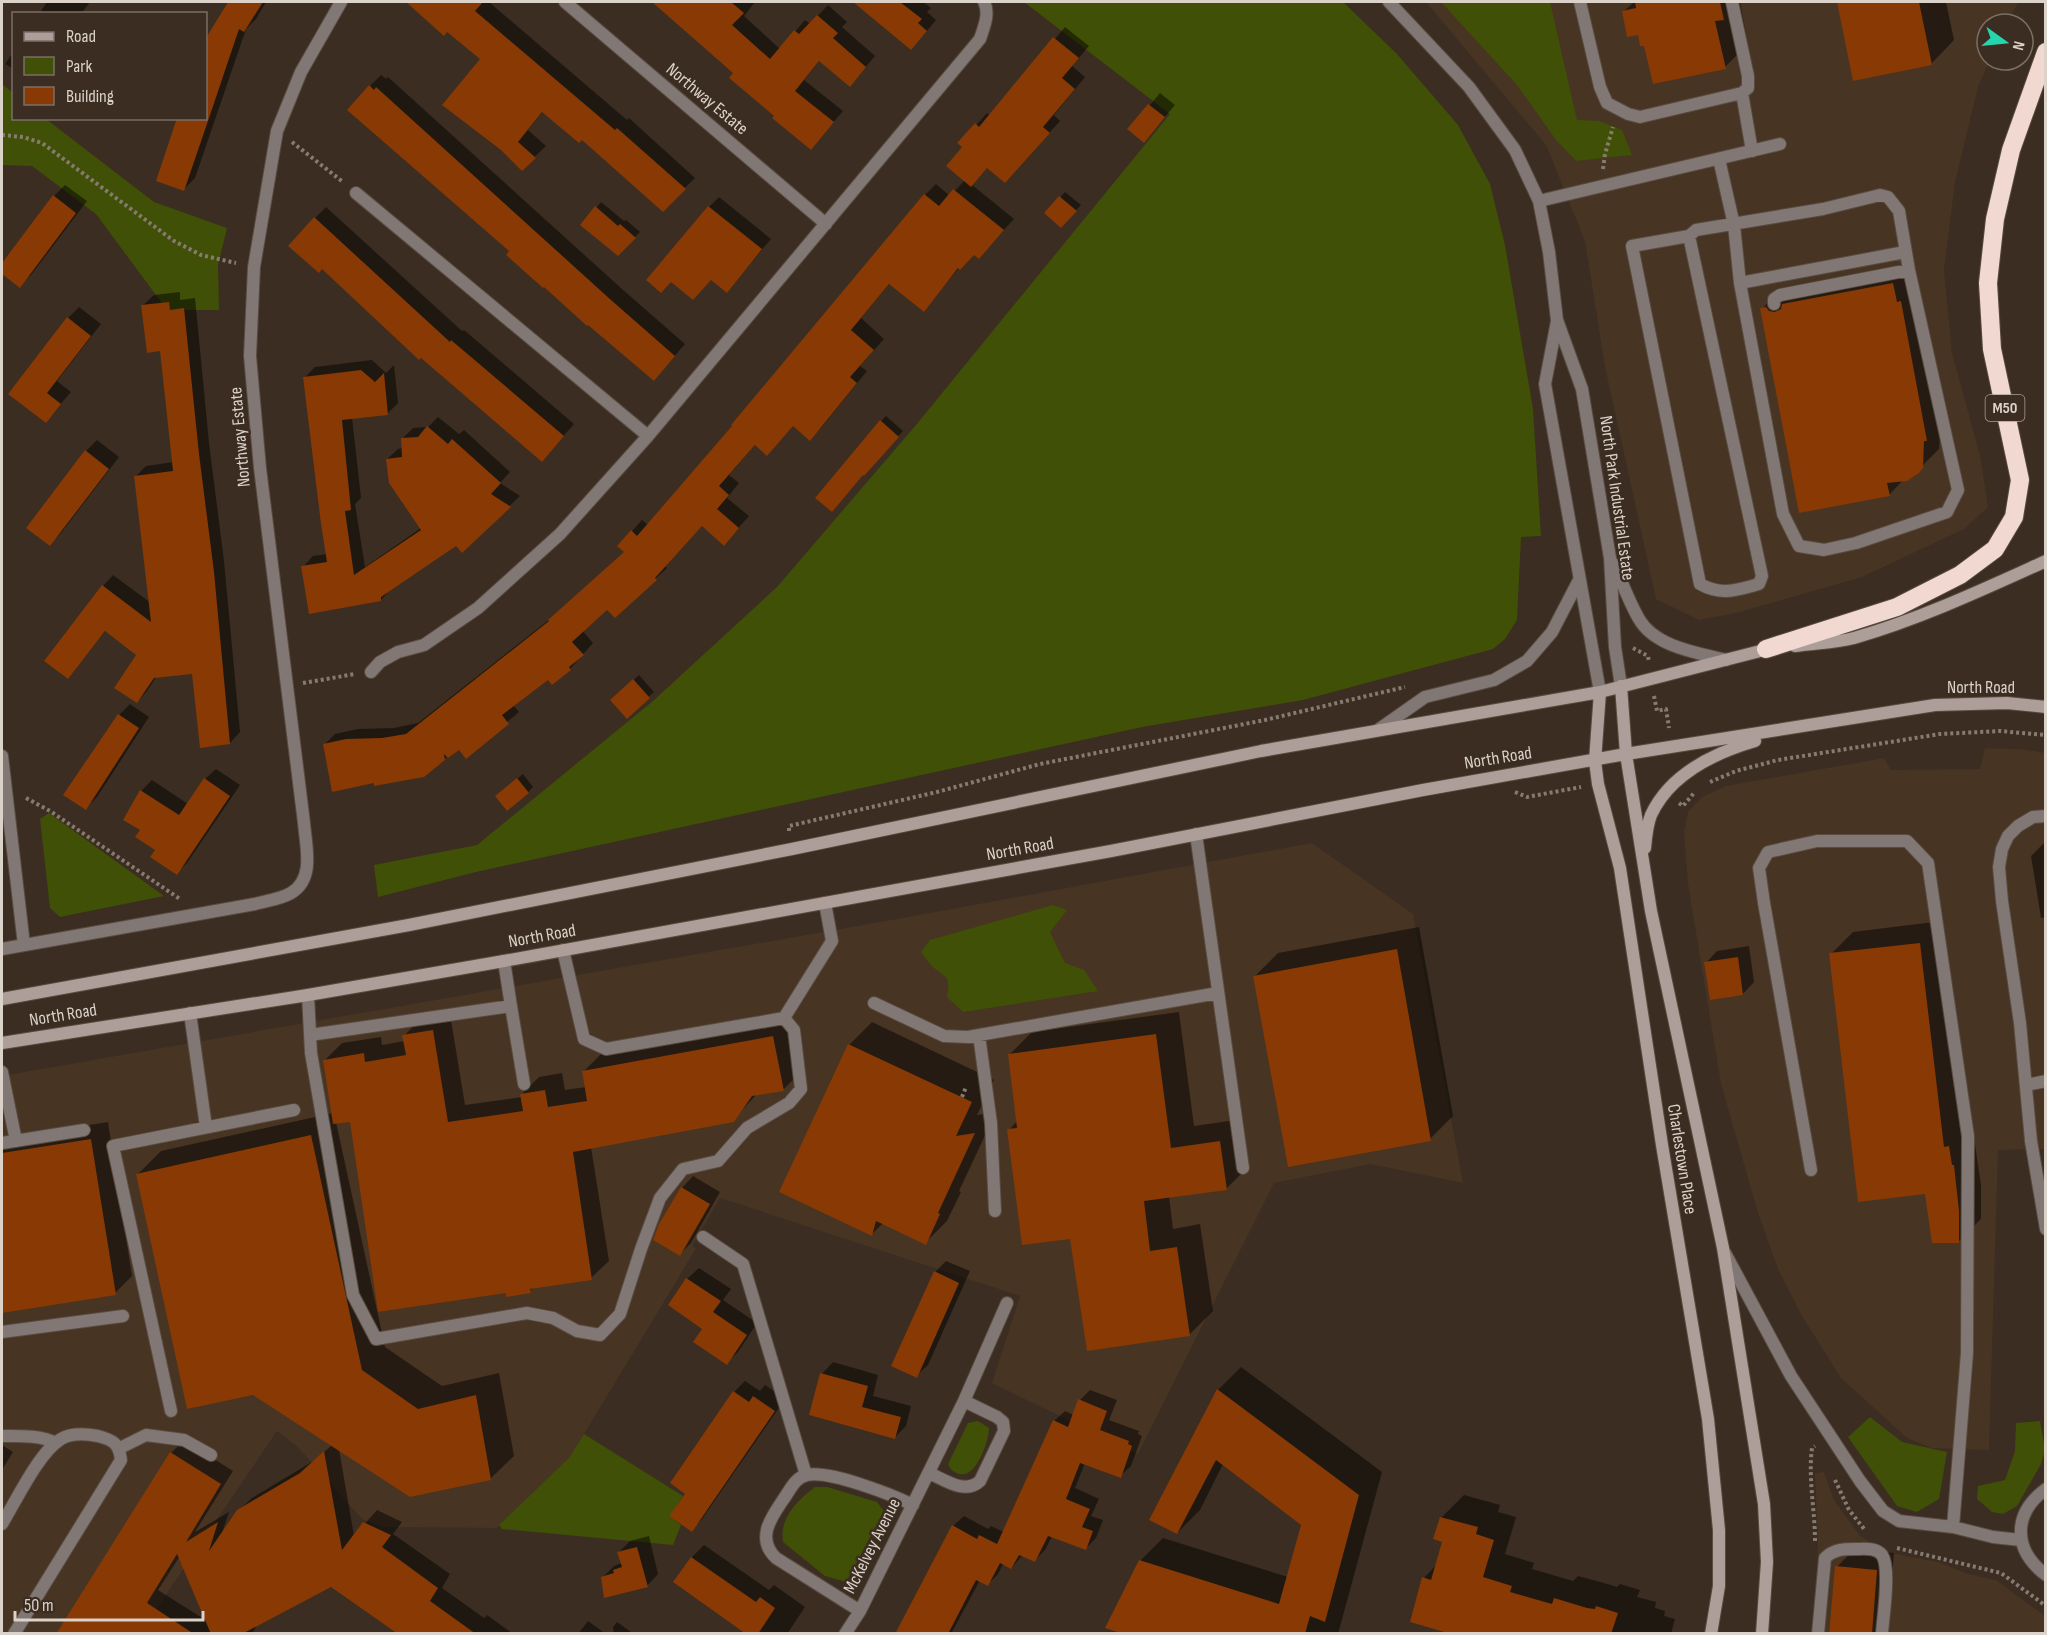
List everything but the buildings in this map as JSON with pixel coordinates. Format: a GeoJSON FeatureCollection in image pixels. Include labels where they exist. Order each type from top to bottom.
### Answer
{"type":"FeatureCollection","features":[{"type":"Feature","properties":{"kind":"highway","name":"M50"},"geometry":{"type":"LineString","coordinates":[[1766,649],[1897,607],[1959,575],[1995,549],[2014,517],[2020,480],[1992,349],[1988,284],[1995,219],[2011,150],[2046,52]]}},
{"type":"Feature","properties":{"kind":"main road","name":"North Road"},"geometry":{"type":"LineString","coordinates":[[2,999],[409,925],[792,849],[1261,751],[1600,692],[1766,649],[1853,638],[1984,589],[2046,561]]}},
{"type":"Feature","properties":{"kind":"main road","name":"Charlestown Place"},"geometry":{"type":"LineString","coordinates":[[1621,687],[1626,754],[1651,911],[1722,1248],[1764,1504],[1767,1562],[1763,1632]]}},
{"type":"Feature","properties":{"kind":"main road","name":"Charlestown Place"},"geometry":{"type":"LineString","coordinates":[[1600,692],[1595,761],[1598,784],[1620,868],[1662,1145],[1708,1419],[1719,1530],[1719,1586],[1711,1634]]}},
{"type":"Feature","properties":{"kind":"main road","name":"North Road"},"geometry":{"type":"LineString","coordinates":[[2,1043],[308,995],[504,961],[1196,834],[1423,789],[1626,754],[1935,705],[2007,703],[2046,707]]}},
{"type":"Feature","properties":{"kind":"main road"},"geometry":{"type":"LineString","coordinates":[[1651,911],[1644,849],[1650,817],[1664,795],[1689,770],[1728,749],[1797,728]]}},
{"type":"Feature","properties":{"kind":"street","name":"Northway Estate"},"geometry":{"type":"LineString","coordinates":[[199,915],[255,904],[290,894],[303,883],[307,870],[304,823],[260,468],[250,356],[254,267],[277,131],[301,72],[341,2]]}},
{"type":"Feature","properties":{"kind":"street","name":"Northway Estate"},"geometry":{"type":"LineString","coordinates":[[565,2],[826,224]]}},
{"type":"Feature","properties":{"kind":"street"},"geometry":{"type":"LineString","coordinates":[[371,672],[380,662],[398,652],[424,645],[478,608],[560,534],[648,436],[980,39],[987,6],[984,2]]}},
{"type":"Feature","properties":{"kind":"street","name":"North Park Industrial Estate"},"geometry":{"type":"LineString","coordinates":[[1389,2],[1469,87],[1515,150],[1539,201],[1549,252],[1557,320],[1582,389],[1611,558],[1615,647],[1621,687]]}},
{"type":"Feature","properties":{"kind":"street"},"geometry":{"type":"LineString","coordinates":[[1580,2],[1600,87],[1607,103],[1640,117],[1742,93],[1748,88],[1748,76],[1732,2]]}},
{"type":"Feature","properties":{"kind":"street"},"geometry":{"type":"LineString","coordinates":[[1742,93],[1752,151]]}},
{"type":"Feature","properties":{"kind":"street"},"geometry":{"type":"LineString","coordinates":[[1539,201],[1780,144]]}},
{"type":"Feature","properties":{"kind":"street"},"geometry":{"type":"LineString","coordinates":[[1689,236],[1762,576],[1759,584],[1728,592],[1711,590],[1700,584],[1632,246],[1689,236],[1696,230],[1734,225],[1823,209],[1880,195],[1888,197],[1899,211],[1905,252],[1958,490],[1947,512],[1856,543],[1824,550],[1799,546],[1783,514],[1740,283],[1734,225],[1719,159]]}},
{"type":"Feature","properties":{"kind":"street"},"geometry":{"type":"LineString","coordinates":[[356,193],[648,436]]}},
{"type":"Feature","properties":{"kind":"street"},"geometry":{"type":"LineString","coordinates":[[1740,283],[1905,252]]}},
{"type":"Feature","properties":{"kind":"street"},"geometry":{"type":"LineString","coordinates":[[1774,304],[1774,299],[1780,295],[1909,270]]}},
{"type":"Feature","properties":{"kind":"street","name":"North Park Industrial Estate"},"geometry":{"type":"LineString","coordinates":[[1557,320],[1545,384],[1600,692]]}},
{"type":"Feature","properties":{"kind":"street"},"geometry":{"type":"LineString","coordinates":[[1611,558],[1640,621],[1651,633],[1668,642],[1726,660]]}},
{"type":"Feature","properties":{"kind":"street"},"geometry":{"type":"LineString","coordinates":[[1378,730],[1425,697],[1494,680],[1527,661],[1552,632],[1580,580]]}},
{"type":"Feature","properties":{"kind":"street"},"geometry":{"type":"LineString","coordinates":[[2,756],[24,945]]}},
{"type":"Feature","properties":{"kind":"street"},"geometry":{"type":"LineString","coordinates":[[2046,816],[2033,818],[2018,826],[2008,836],[2002,849],[1999,867],[2020,1023],[2031,1141],[2046,1229]]}},
{"type":"Feature","properties":{"kind":"street"},"geometry":{"type":"LineString","coordinates":[[1196,834],[1243,1168]]}},
{"type":"Feature","properties":{"kind":"street"},"geometry":{"type":"LineString","coordinates":[[1811,1170],[1759,868],[1768,852],[1817,841],[1907,840],[1928,863],[1968,1136],[1967,1353],[1953,1527]]}},
{"type":"Feature","properties":{"kind":"street"},"geometry":{"type":"LineString","coordinates":[[563,950],[584,1039],[606,1050],[784,1018],[832,940],[825,903]]}},
{"type":"Feature","properties":{"kind":"street"},"geometry":{"type":"LineString","coordinates":[[2,949],[199,915]]}},
{"type":"Feature","properties":{"kind":"street"},"geometry":{"type":"LineString","coordinates":[[504,961],[524,1084]]}},
{"type":"Feature","properties":{"kind":"street"},"geometry":{"type":"LineString","coordinates":[[874,1003],[944,1036],[968,1037],[1218,993]]}},
{"type":"Feature","properties":{"kind":"street"},"geometry":{"type":"LineString","coordinates":[[308,995],[311,1053],[353,1295],[376,1339],[527,1313],[553,1318],[577,1331],[600,1335],[620,1314],[660,1198],[683,1168],[718,1161],[747,1128],[789,1103],[801,1089],[794,1030],[784,1018]]}},
{"type":"Feature","properties":{"kind":"street"},"geometry":{"type":"LineString","coordinates":[[310,1035],[511,1006]]}},
{"type":"Feature","properties":{"kind":"street"},"geometry":{"type":"LineString","coordinates":[[190,1013],[206,1127]]}},
{"type":"Feature","properties":{"kind":"street"},"geometry":{"type":"LineString","coordinates":[[979,1035],[991,1123],[995,1211]]}},
{"type":"Feature","properties":{"kind":"street"},"geometry":{"type":"LineString","coordinates":[[2,1072],[16,1141]]}},
{"type":"Feature","properties":{"kind":"street"},"geometry":{"type":"LineString","coordinates":[[2026,1084],[2046,1081]]}},
{"type":"Feature","properties":{"kind":"street"},"geometry":{"type":"LineString","coordinates":[[171,1411],[113,1146],[294,1110]]}},
{"type":"Feature","properties":{"kind":"street"},"geometry":{"type":"LineString","coordinates":[[2,1143],[84,1130]]}},
{"type":"Feature","properties":{"kind":"street"},"geometry":{"type":"LineString","coordinates":[[703,1237],[743,1264],[806,1475]]}},
{"type":"Feature","properties":{"kind":"street"},"geometry":{"type":"LineString","coordinates":[[1722,1248],[1791,1376],[1860,1481],[1883,1511],[1899,1521],[1953,1527],[1993,1537],[2021,1540]]}},
{"type":"Feature","properties":{"kind":"street","name":"McKelvey Avenue"},"geometry":{"type":"LineString","coordinates":[[845,1634],[860,1611],[929,1473],[1007,1303]]}},
{"type":"Feature","properties":{"kind":"street"},"geometry":{"type":"LineString","coordinates":[[2,1332],[123,1316]]}},
{"type":"Feature","properties":{"kind":"street"},"geometry":{"type":"LineString","coordinates":[[929,1473],[965,1488],[974,1487],[985,1471],[1004,1431],[1003,1422],[964,1401]]}},
{"type":"Feature","properties":{"kind":"street"},"geometry":{"type":"LineString","coordinates":[[2,1524],[46,1451],[63,1438],[87,1434],[113,1440],[120,1448],[121,1460],[14,1634]]}},
{"type":"Feature","properties":{"kind":"street"},"geometry":{"type":"LineString","coordinates":[[2,1436],[31,1436],[57,1443]]}},
{"type":"Feature","properties":{"kind":"street"},"geometry":{"type":"LineString","coordinates":[[120,1448],[146,1436],[184,1440],[211,1455]]}},
{"type":"Feature","properties":{"kind":"street"},"geometry":{"type":"LineString","coordinates":[[860,1611],[770,1552],[766,1530],[770,1518],[796,1480],[806,1475],[825,1475],[893,1495],[913,1505]]}},
{"type":"Feature","properties":{"kind":"street"},"geometry":{"type":"LineString","coordinates":[[2046,1489],[2034,1497],[2025,1510],[2021,1524],[2021,1540],[2025,1554],[2034,1566],[2046,1575]]}},
{"type":"Feature","properties":{"kind":"street"},"geometry":{"type":"LineString","coordinates":[[1818,1634],[1825,1558],[1840,1549],[1875,1550],[1882,1555],[1886,1567],[1882,1634]]}},
{"type":"Feature","properties":{"kind":"path"},"geometry":{"type":"LineString","coordinates":[[1600,187],[1605,154],[1619,109]]}},
{"type":"Feature","properties":{"kind":"path"},"geometry":{"type":"LineString","coordinates":[[277,131],[356,193]]}},
{"type":"Feature","properties":{"kind":"path"},"geometry":{"type":"LineString","coordinates":[[2,135],[23,137],[42,143],[174,241],[201,255],[254,267]]}},
{"type":"Feature","properties":{"kind":"path"},"geometry":{"type":"LineString","coordinates":[[1628,645],[1648,656],[1648,659]]}},
{"type":"Feature","properties":{"kind":"path"},"geometry":{"type":"LineString","coordinates":[[286,686],[371,672]]}},
{"type":"Feature","properties":{"kind":"path"},"geometry":{"type":"LineString","coordinates":[[789,826],[937,792],[1040,764],[1265,720],[1416,684]]}},
{"type":"Feature","properties":{"kind":"path"},"geometry":{"type":"LineString","coordinates":[[1656,705],[1657,711],[1666,710],[1667,717]]}},
{"type":"Feature","properties":{"kind":"path"},"geometry":{"type":"LineString","coordinates":[[1705,785],[1736,771],[1778,760],[1940,734],[2000,731],[2046,735]]}},
{"type":"Feature","properties":{"kind":"path"},"geometry":{"type":"LineString","coordinates":[[5,788],[50,811],[170,891],[199,915]]}},
{"type":"Feature","properties":{"kind":"path"},"geometry":{"type":"LineString","coordinates":[[1511,791],[1527,797],[1569,789]]}},
{"type":"Feature","properties":{"kind":"path"},"geometry":{"type":"LineString","coordinates":[[1679,803],[1683,806],[1695,792]]}},
{"type":"Feature","properties":{"kind":"path"},"geometry":{"type":"LineString","coordinates":[[1815,1546],[1810,1463],[1812,1448],[1818,1445]]}},
{"type":"Feature","properties":{"kind":"shaded area"},"geometry":{"type":"Polygon","coordinates":[[[1426,2],[2018,2],[2013,12],[1975,12],[1975,72],[1985,72],[1978,87],[1955,182],[1944,270],[1952,353],[1980,455],[1988,507],[1964,529],[1862,577],[1736,613],[1699,620],[1656,599],[1605,367],[1585,241],[1546,145],[1426,2]]]}},
{"type":"Feature","properties":{"kind":"shaded area"},"geometry":{"type":"Polygon","coordinates":[[[1985,748],[2021,749],[2045,753],[2045,1149],[1998,1150],[1989,1450],[1931,1448],[1907,1438],[1841,1378],[1802,1316],[1778,1269],[1758,1213],[1721,1084],[1688,884],[1684,833],[1688,812],[1702,797],[1726,786],[1884,758],[1891,770],[1980,769],[1985,748]]]}},
{"type":"Feature","properties":{"kind":"shaded area"},"geometry":{"type":"Polygon","coordinates":[[[1312,843],[1413,914],[1463,1183],[1370,1164],[1274,1183],[1138,1454],[992,1383],[1020,1296],[720,1198],[692,1246],[696,1248],[567,1462],[497,1528],[383,1527],[362,1519],[298,1447],[277,1431],[140,1633],[2,1634],[2,1076],[897,919],[1312,843]]]}},
{"type":"Feature","properties":{"kind":"shaded area"},"geometry":{"type":"Polygon","coordinates":[[[1824,1472],[1834,1500],[1860,1536],[1890,1553],[1938,1562],[1968,1574],[1996,1580],[2045,1616],[2045,1633],[1813,1634],[1818,1546],[1815,1473],[1824,1472]]]}},
{"type":"Feature","properties":{"kind":"green space"},"geometry":{"type":"Polygon","coordinates":[[[1024,2],[1343,2],[1397,54],[1458,125],[1490,184],[1505,245],[1533,409],[1541,536],[1521,537],[1517,620],[1505,639],[1493,649],[1303,700],[1142,727],[476,872],[378,897],[374,865],[477,845],[653,701],[777,587],[916,425],[1170,114],[1024,2]]]}},
{"type":"Feature","properties":{"kind":"green space"},"geometry":{"type":"Polygon","coordinates":[[[1441,2],[1550,2],[1577,120],[1599,121],[1622,130],[1632,155],[1576,161],[1556,140],[1517,85],[1441,2]]]}},
{"type":"Feature","properties":{"kind":"green space"},"geometry":{"type":"Polygon","coordinates":[[[2,84],[12,92],[12,120],[47,120],[154,202],[227,228],[218,265],[219,310],[167,310],[96,214],[32,166],[2,165],[2,84]]]}},
{"type":"Feature","properties":{"kind":"green space"},"geometry":{"type":"Polygon","coordinates":[[[49,813],[164,896],[60,917],[50,908],[40,819],[49,813]]]}},
{"type":"Feature","properties":{"kind":"green space"},"geometry":{"type":"Polygon","coordinates":[[[1053,905],[1067,910],[1050,932],[1065,963],[1084,970],[1098,991],[963,1012],[947,997],[947,979],[921,952],[930,940],[1053,905]]]}},
{"type":"Feature","properties":{"kind":"green space"},"geometry":{"type":"Polygon","coordinates":[[[1870,1417],[1902,1442],[1947,1452],[1939,1499],[1917,1512],[1897,1506],[1848,1437],[1870,1417]]]}},
{"type":"Feature","properties":{"kind":"green space"},"geometry":{"type":"Polygon","coordinates":[[[978,1421],[989,1428],[984,1450],[971,1471],[959,1474],[948,1464],[968,1423],[978,1421]]]}},
{"type":"Feature","properties":{"kind":"green space"},"geometry":{"type":"Polygon","coordinates":[[[2040,1421],[2045,1450],[2041,1464],[2017,1506],[2003,1514],[1992,1512],[1977,1499],[1978,1486],[2005,1480],[2015,1451],[2016,1423],[2040,1421]]]}},
{"type":"Feature","properties":{"kind":"green space"},"geometry":{"type":"Polygon","coordinates":[[[584,1434],[683,1496],[670,1516],[681,1525],[673,1545],[502,1529],[499,1525],[569,1458],[584,1434]]]}},
{"type":"Feature","properties":{"kind":"green space"},"geometry":{"type":"Polygon","coordinates":[[[815,1487],[827,1487],[877,1502],[884,1511],[846,1582],[825,1576],[783,1542],[784,1525],[791,1511],[815,1487]]]}}]}
